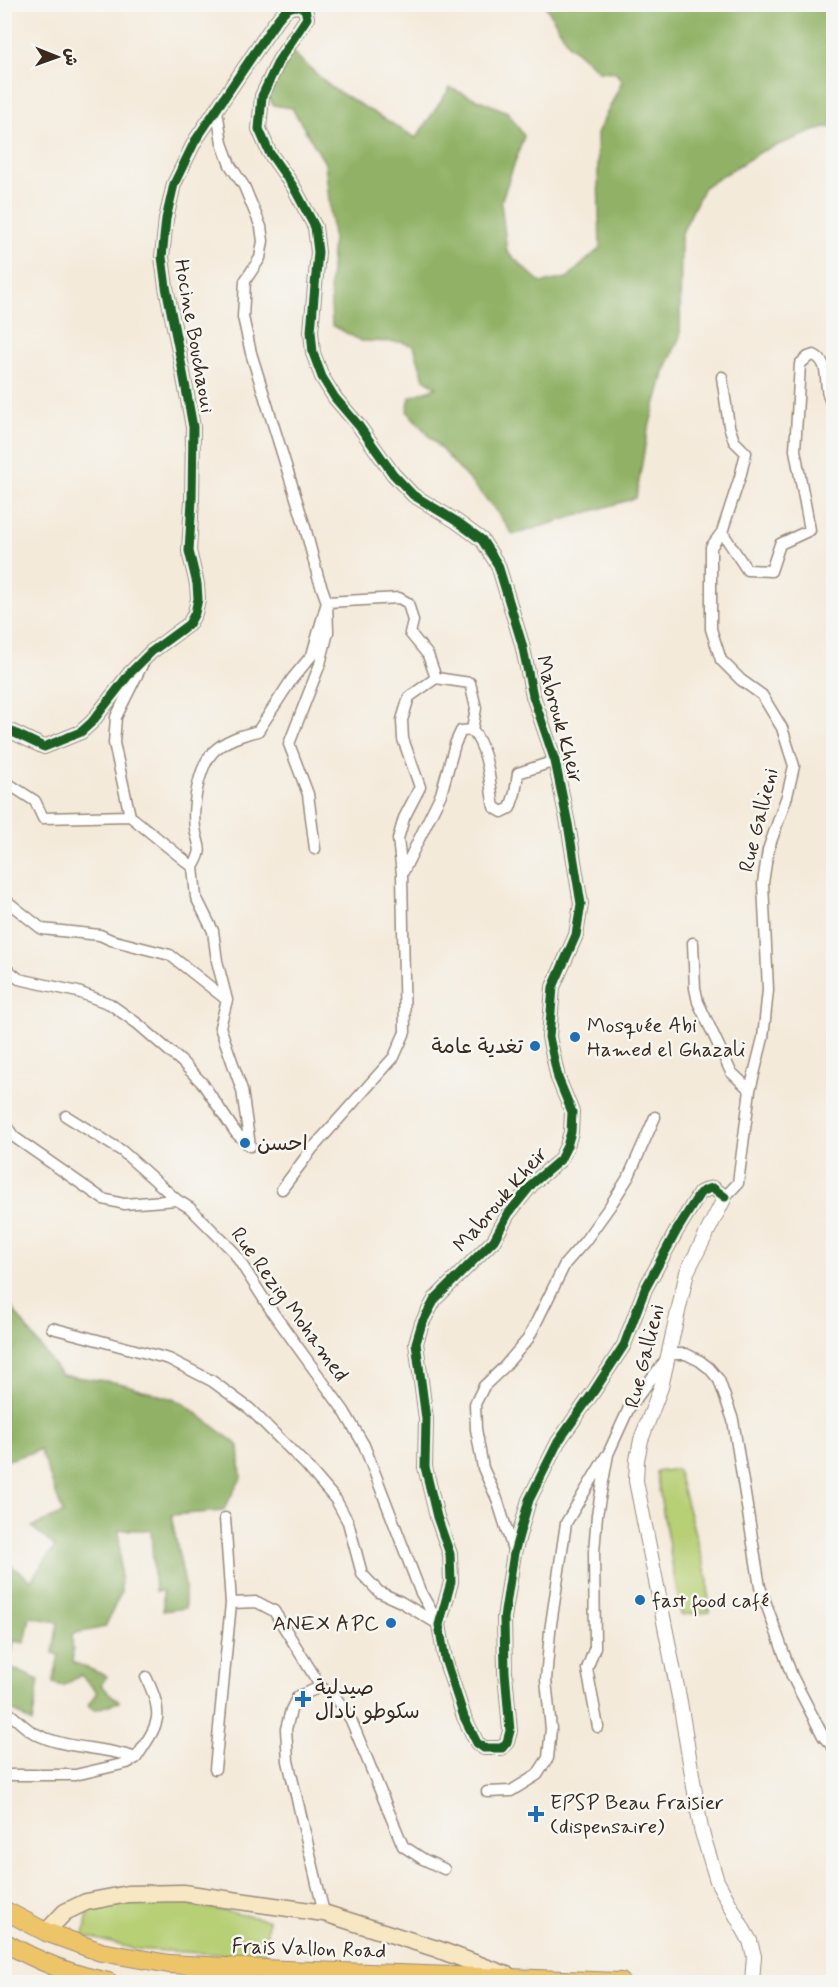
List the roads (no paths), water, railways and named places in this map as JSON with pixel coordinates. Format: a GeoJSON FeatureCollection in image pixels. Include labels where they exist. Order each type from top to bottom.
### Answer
{"type":"FeatureCollection","features":[{"type":"Feature","properties":{"kind":"highway","name":"Frais Vallon Road"},"geometry":{"type":"LineString","coordinates":[[4,1910],[46,1932],[112,1955],[169,1964],[621,1983]]}},
{"type":"Feature","properties":{"kind":"highway"},"geometry":{"type":"LineString","coordinates":[[4,1942],[39,1960],[109,1983]]}},
{"type":"Feature","properties":{"kind":"main road"},"geometry":{"type":"LineString","coordinates":[[46,1932],[65,1912],[86,1902],[128,1894],[183,1893],[324,1913],[437,1949],[516,1978]]}},
{"type":"Feature","properties":{"kind":"street","name":"Hocine Bouchaoui"},"geometry":{"type":"LineString","coordinates":[[4,728],[44,747],[81,732],[92,722],[130,673],[146,657],[189,624],[195,613],[198,599],[189,551],[193,427],[162,257],[166,219],[174,184],[195,141],[252,53],[286,9],[293,5],[307,7],[307,18],[295,39]]}},
{"type":"Feature","properties":{"kind":"street","name":"Mabrouk Kheir"},"geometry":{"type":"LineString","coordinates":[[295,39],[279,60],[262,96],[259,129],[262,138],[294,186],[315,227],[318,252],[311,331],[313,353],[322,377],[335,398],[359,426],[393,474],[413,495],[482,540],[498,565],[522,644],[534,696],[555,761],[581,904],[576,935],[553,987],[549,1037],[558,1078],[573,1112],[571,1132],[560,1160],[533,1183],[508,1214],[494,1240],[435,1299],[422,1323],[416,1343],[426,1419],[425,1467],[437,1517],[450,1554],[451,1582],[439,1624],[445,1659],[460,1707],[477,1743],[484,1748],[502,1748],[507,1742],[510,1731],[505,1672],[504,1618],[514,1554],[529,1500],[558,1442],[624,1345],[645,1289],[677,1230],[703,1191],[713,1188],[725,1197]]}},
{"type":"Feature","properties":{"kind":"street"},"geometry":{"type":"LineString","coordinates":[[217,110],[222,143],[230,165],[243,186],[261,227],[263,242],[261,258],[245,281],[243,317],[251,353],[327,602],[328,632],[320,664],[289,744],[308,794],[315,849]]}},
{"type":"Feature","properties":{"kind":"street"},"geometry":{"type":"LineString","coordinates":[[722,377],[729,426],[734,441],[746,453],[722,532],[747,570],[771,571],[780,544],[810,530],[795,450],[800,364],[808,357],[814,355],[819,357],[825,367],[828,395],[834,408]]}},
{"type":"Feature","properties":{"kind":"street","name":"Rue Gallieni"},"geometry":{"type":"LineString","coordinates":[[722,532],[711,547],[711,629],[721,660],[741,680],[762,695],[782,728],[794,766],[787,796],[768,850],[763,883],[768,990],[763,1038],[750,1090],[738,1182],[725,1197],[687,1272],[661,1387],[641,1440],[636,1480],[680,1702],[701,1829],[717,1881],[750,1941],[754,1956],[752,1983]]}},
{"type":"Feature","properties":{"kind":"street"},"geometry":{"type":"LineString","coordinates":[[327,602],[399,598],[408,603],[413,621],[410,633],[428,655],[436,678]]}},
{"type":"Feature","properties":{"kind":"street"},"geometry":{"type":"LineString","coordinates":[[4,967],[19,979],[78,993],[110,1004],[138,1024],[182,1062],[203,1084],[236,1133],[250,1146],[242,1090],[220,1027],[227,1000],[217,961],[213,931],[196,897],[193,867],[200,855],[200,846],[195,827],[195,801],[201,774],[212,753],[234,737],[258,731],[292,679],[312,655],[327,602]]}},
{"type":"Feature","properties":{"kind":"street"},"geometry":{"type":"LineString","coordinates":[[146,657],[116,717],[114,742],[130,816],[193,867]]}},
{"type":"Feature","properties":{"kind":"street"},"geometry":{"type":"LineString","coordinates":[[282,1189],[312,1149],[394,1057],[405,1032],[402,874],[398,839],[404,818],[420,787],[403,739],[402,720],[409,698],[436,678],[470,683],[476,708],[467,730],[455,744],[441,794],[402,874]]}},
{"type":"Feature","properties":{"kind":"street"},"geometry":{"type":"LineString","coordinates":[[467,730],[480,740],[494,807],[502,812],[510,808],[518,773],[555,761]]}},
{"type":"Feature","properties":{"kind":"street"},"geometry":{"type":"LineString","coordinates":[[4,781],[35,801],[43,818],[130,816]]}},
{"type":"Feature","properties":{"kind":"street"},"geometry":{"type":"LineString","coordinates":[[4,899],[42,929],[100,936],[170,955],[227,1000]]}},
{"type":"Feature","properties":{"kind":"street"},"geometry":{"type":"LineString","coordinates":[[693,943],[694,988],[698,1002],[731,1072],[750,1090]]}},
{"type":"Feature","properties":{"kind":"street","name":"Rue Rezig Mohamed"},"geometry":{"type":"LineString","coordinates":[[66,1116],[122,1151],[177,1200],[190,1208],[233,1251],[271,1310],[344,1411],[364,1445],[416,1582],[439,1624]]}},
{"type":"Feature","properties":{"kind":"street"},"geometry":{"type":"LineString","coordinates":[[514,1554],[497,1499],[483,1468],[476,1429],[475,1404],[484,1386],[504,1367],[528,1338],[565,1264],[585,1241],[629,1176],[654,1117]]}},
{"type":"Feature","properties":{"kind":"street"},"geometry":{"type":"LineString","coordinates":[[4,1123],[14,1137],[103,1199],[124,1204],[177,1200]]}},
{"type":"Feature","properties":{"kind":"street"},"geometry":{"type":"LineString","coordinates":[[52,1328],[169,1359],[212,1381],[250,1409],[306,1465],[336,1500],[348,1522],[362,1574],[379,1592],[439,1624]]}},
{"type":"Feature","properties":{"kind":"street"},"geometry":{"type":"LineString","coordinates":[[487,1792],[511,1791],[537,1775],[548,1758],[551,1730],[546,1680],[550,1631],[566,1523],[590,1480],[608,1454],[629,1408],[670,1354],[686,1354],[700,1360],[719,1380],[734,1420],[760,1587],[792,1676],[823,1736],[834,1748]]}},
{"type":"Feature","properties":{"kind":"street"},"geometry":{"type":"LineString","coordinates":[[598,1727],[587,1669],[595,1647],[594,1552],[597,1515],[608,1454]]}},
{"type":"Feature","properties":{"kind":"street"},"geometry":{"type":"LineString","coordinates":[[215,1770],[231,1603],[225,1518]]}},
{"type":"Feature","properties":{"kind":"street"},"geometry":{"type":"LineString","coordinates":[[231,1603],[257,1602],[274,1611],[321,1687],[337,1699],[351,1720],[403,1846],[444,1869]]}},
{"type":"Feature","properties":{"kind":"street"},"geometry":{"type":"LineString","coordinates":[[4,1775],[75,1774],[127,1763],[136,1758],[158,1721],[156,1699],[146,1677]]}},
{"type":"Feature","properties":{"kind":"street"},"geometry":{"type":"LineString","coordinates":[[321,1687],[298,1696],[286,1729],[288,1761],[324,1913]]}},
{"type":"Feature","properties":{"kind":"street"},"geometry":{"type":"LineString","coordinates":[[4,1709],[33,1733],[63,1744],[125,1754],[136,1758]]}},
{"type":"Feature","properties":{"kind":"place","name":"Mosquée Abi Hamed el Ghazali"},"geometry":{"type":"Point","coordinates":[575,1037]}},
{"type":"Feature","properties":{"kind":"place","name":"تغدية عامة"},"geometry":{"type":"Point","coordinates":[535,1046]}},
{"type":"Feature","properties":{"kind":"place","name":"احسن"},"geometry":{"type":"Point","coordinates":[245,1143]}},
{"type":"Feature","properties":{"kind":"place","name":"fast food café"},"geometry":{"type":"Point","coordinates":[640,1600]}},
{"type":"Feature","properties":{"kind":"place","name":"ANEX APC"},"geometry":{"type":"Point","coordinates":[391,1623]}},
{"type":"Feature","properties":{"kind":"place","name":"صيدلية سكوطو نادال"},"geometry":{"type":"Point","coordinates":[303,1699]}},
{"type":"Feature","properties":{"kind":"place","name":"EPSP Beau Fraisier (dispensaire)"},"geometry":{"type":"Point","coordinates":[536,1814]}}]}
